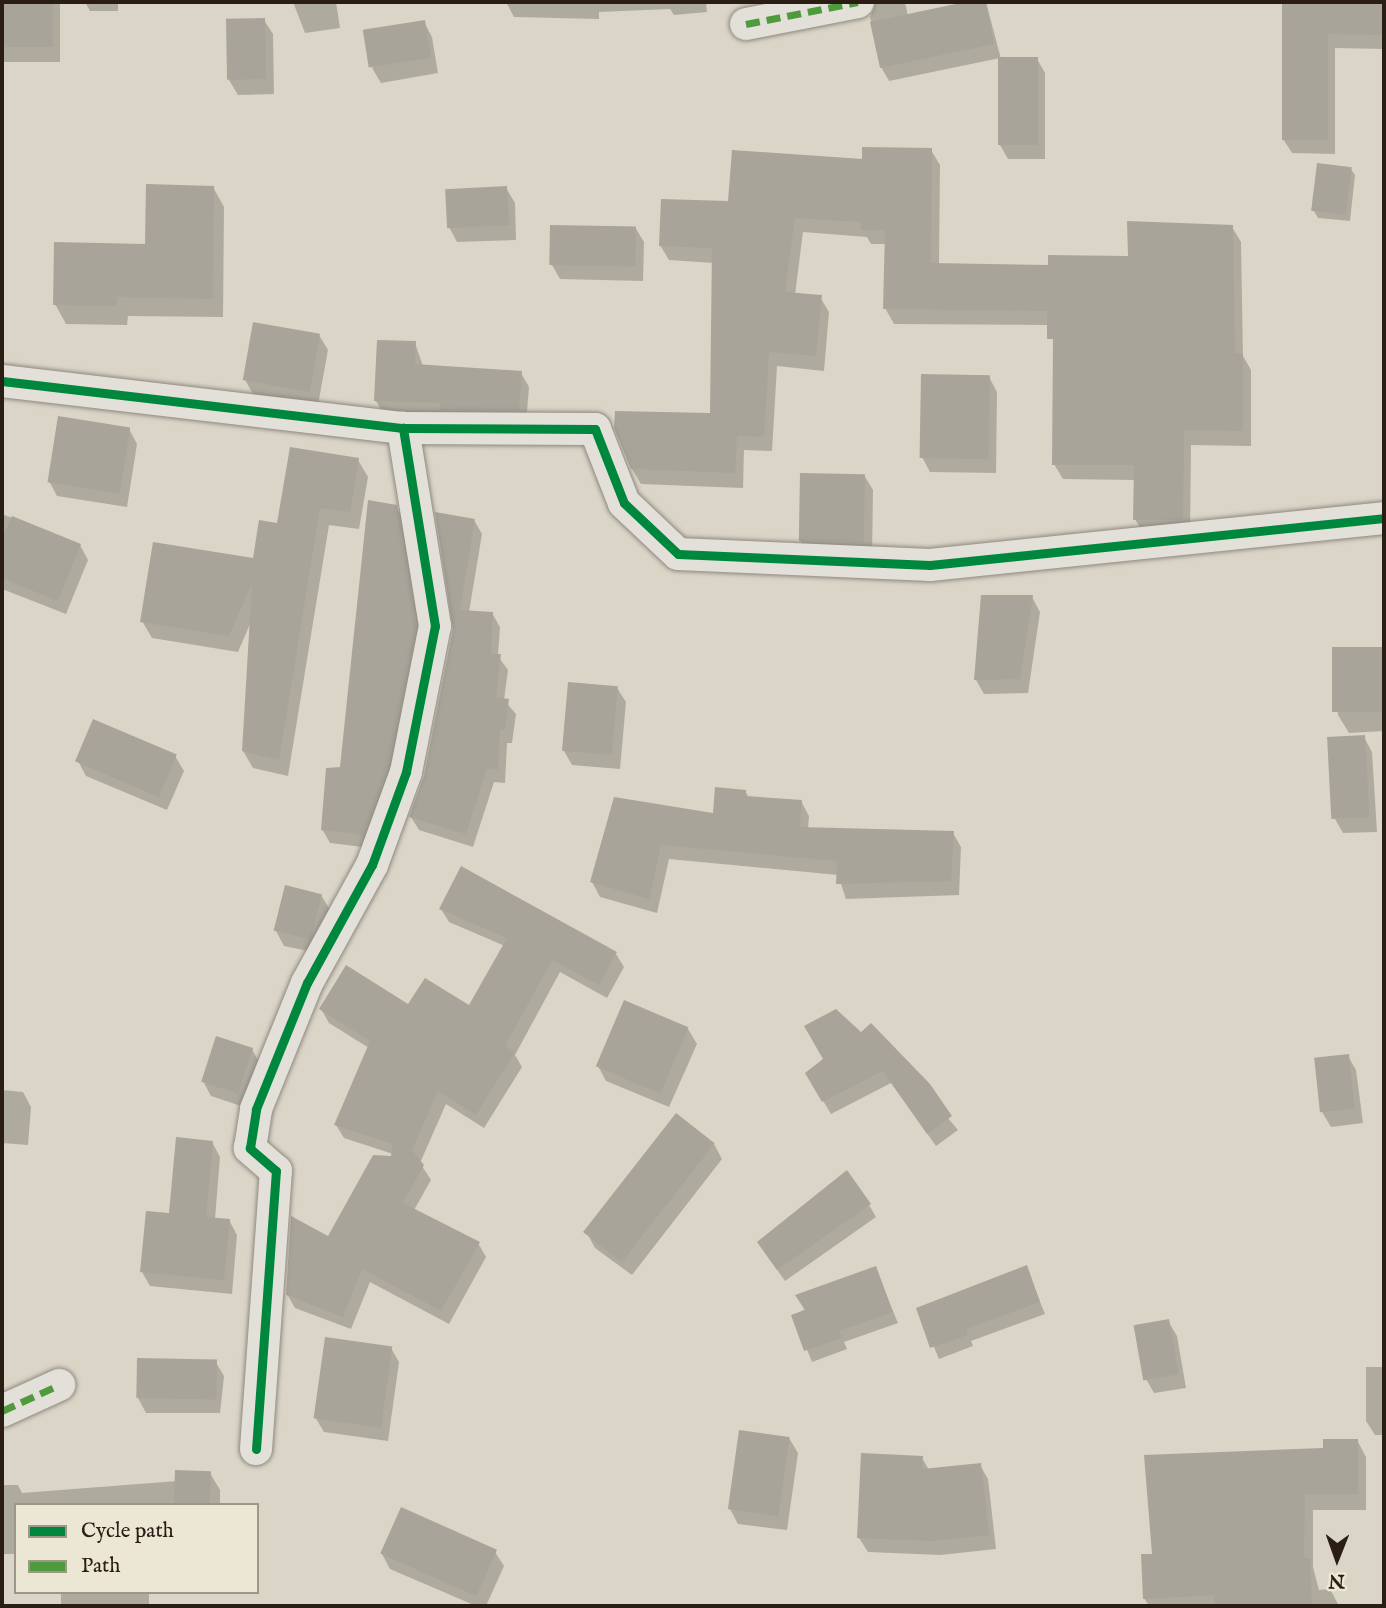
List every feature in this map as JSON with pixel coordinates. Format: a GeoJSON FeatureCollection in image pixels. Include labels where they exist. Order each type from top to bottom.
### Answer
{"type":"FeatureCollection","features":[{"type":"Feature","properties":{"kind":"street"},"geometry":{"type":"LineString","coordinates":[[746,24],[858,2]]}},
{"type":"Feature","properties":{"kind":"street"},"geometry":{"type":"LineString","coordinates":[[2,381],[403,428],[595,429],[624,503],[678,554],[930,565],[1384,517]]}},
{"type":"Feature","properties":{"kind":"street"},"geometry":{"type":"LineString","coordinates":[[256,1450],[276,1171],[250,1148],[256,1109],[307,983],[372,865],[406,772],[435,626],[403,428]]}},
{"type":"Feature","properties":{"kind":"street"},"geometry":{"type":"LineString","coordinates":[[2,1411],[59,1385]]}},
{"type":"Feature","properties":{"kind":"building"},"geometry":{"type":"Polygon","coordinates":[[[2,2],[53,2],[53,47],[2,47],[2,2]]]}},
{"type":"Feature","properties":{"kind":"building"},"geometry":{"type":"Polygon","coordinates":[[[965,2],[986,2],[994,44],[880,68],[870,22],[965,2]]]}},
{"type":"Feature","properties":{"kind":"building"},"geometry":{"type":"Polygon","coordinates":[[[1282,2],[1384,2],[1384,35],[1328,34],[1328,140],[1282,140],[1282,2]]]}},
{"type":"Feature","properties":{"kind":"building"},"geometry":{"type":"Polygon","coordinates":[[[265,18],[266,79],[227,80],[226,19],[265,18]]]}},
{"type":"Feature","properties":{"kind":"building"},"geometry":{"type":"Polygon","coordinates":[[[425,20],[431,58],[369,67],[363,30],[425,20]]]}},
{"type":"Feature","properties":{"kind":"building"},"geometry":{"type":"Polygon","coordinates":[[[998,57],[1038,57],[1038,145],[998,145],[998,57]]]}},
{"type":"Feature","properties":{"kind":"building"},"geometry":{"type":"Polygon","coordinates":[[[862,147],[932,148],[931,263],[1048,265],[1048,255],[1128,256],[1127,221],[1233,225],[1235,353],[1243,353],[1243,431],[1184,430],[1183,520],[1133,520],[1134,465],[1052,465],[1053,339],[1047,339],[1047,311],[883,309],[885,230],[861,230],[861,222],[795,218],[785,292],[822,295],[816,356],[769,352],[764,437],[737,436],[735,473],[631,469],[614,428],[615,411],[710,413],[712,248],[659,246],[661,199],[728,201],[732,150],[862,159],[862,147]]]}},
{"type":"Feature","properties":{"kind":"building"},"geometry":{"type":"Polygon","coordinates":[[[1317,163],[1352,167],[1346,215],[1311,211],[1317,163]]]}},
{"type":"Feature","properties":{"kind":"building"},"geometry":{"type":"Polygon","coordinates":[[[146,184],[214,186],[213,299],[117,297],[117,306],[53,305],[54,242],[145,244],[146,184]]]}},
{"type":"Feature","properties":{"kind":"building"},"geometry":{"type":"Polygon","coordinates":[[[507,186],[509,225],[447,228],[445,189],[507,186]]]}},
{"type":"Feature","properties":{"kind":"building"},"geometry":{"type":"Polygon","coordinates":[[[550,225],[636,227],[635,266],[549,265],[550,225]]]}},
{"type":"Feature","properties":{"kind":"building"},"geometry":{"type":"Polygon","coordinates":[[[253,322],[320,334],[310,392],[243,380],[253,322]]]}},
{"type":"Feature","properties":{"kind":"building"},"geometry":{"type":"Polygon","coordinates":[[[377,340],[416,341],[415,364],[522,371],[519,410],[440,410],[440,403],[374,401],[377,340]]]}},
{"type":"Feature","properties":{"kind":"building"},"geometry":{"type":"Polygon","coordinates":[[[921,374],[990,375],[989,459],[920,458],[921,374]]]}},
{"type":"Feature","properties":{"kind":"building"},"geometry":{"type":"Polygon","coordinates":[[[58,416],[130,427],[120,494],[48,482],[58,416]]]}},
{"type":"Feature","properties":{"kind":"building"},"geometry":{"type":"Polygon","coordinates":[[[290,447],[359,458],[350,512],[320,508],[279,760],[242,751],[252,583],[229,636],[140,622],[153,542],[253,558],[259,520],[277,523],[290,447]]]}},
{"type":"Feature","properties":{"kind":"building"},"geometry":{"type":"Polygon","coordinates":[[[800,473],[865,474],[864,542],[799,541],[800,473]]]}},
{"type":"Feature","properties":{"kind":"building"},"geometry":{"type":"Polygon","coordinates":[[[368,500],[397,505],[416,626],[388,767],[363,835],[321,830],[326,768],[340,767],[368,500]]]}},
{"type":"Feature","properties":{"kind":"building"},"geometry":{"type":"Polygon","coordinates":[[[435,512],[475,519],[460,610],[493,612],[491,654],[501,654],[496,697],[509,699],[505,730],[500,730],[498,770],[487,768],[466,834],[409,817],[424,776],[453,629],[435,512]]]}},
{"type":"Feature","properties":{"kind":"building"},"geometry":{"type":"Polygon","coordinates":[[[12,516],[81,544],[58,601],[2,578],[2,539],[12,516]]]}},
{"type":"Feature","properties":{"kind":"building"},"geometry":{"type":"Polygon","coordinates":[[[981,595],[1033,595],[1020,679],[974,680],[981,595]]]}},
{"type":"Feature","properties":{"kind":"building"},"geometry":{"type":"Polygon","coordinates":[[[1332,647],[1384,647],[1384,712],[1332,712],[1332,647]]]}},
{"type":"Feature","properties":{"kind":"building"},"geometry":{"type":"Polygon","coordinates":[[[568,682],[618,686],[612,755],[562,751],[568,682]]]}},
{"type":"Feature","properties":{"kind":"building"},"geometry":{"type":"Polygon","coordinates":[[[93,719],[177,755],[159,797],[75,761],[93,719]]]}},
{"type":"Feature","properties":{"kind":"building"},"geometry":{"type":"Polygon","coordinates":[[[1365,735],[1369,817],[1331,819],[1327,737],[1365,735]]]}},
{"type":"Feature","properties":{"kind":"building"},"geometry":{"type":"Polygon","coordinates":[[[715,787],[746,790],[746,796],[802,800],[800,827],[954,831],[951,881],[836,884],[837,861],[661,845],[649,899],[590,882],[614,797],[713,813],[715,787]]]}},
{"type":"Feature","properties":{"kind":"building"},"geometry":{"type":"Polygon","coordinates":[[[461,866],[617,952],[599,985],[552,960],[505,1046],[515,1052],[476,1115],[438,1091],[412,1150],[424,1165],[403,1203],[480,1242],[441,1311],[362,1269],[343,1317],[286,1295],[291,1216],[328,1236],[373,1155],[391,1156],[393,1144],[334,1125],[370,1041],[319,1009],[346,965],[408,1004],[425,978],[469,1005],[507,938],[439,909],[461,866]]]}},
{"type":"Feature","properties":{"kind":"building"},"geometry":{"type":"Polygon","coordinates":[[[285,885],[322,894],[311,940],[274,931],[285,885]]]}},
{"type":"Feature","properties":{"kind":"building"},"geometry":{"type":"Polygon","coordinates":[[[624,1000],[688,1027],[660,1094],[596,1066],[624,1000]]]}},
{"type":"Feature","properties":{"kind":"building"},"geometry":{"type":"Polygon","coordinates":[[[836,1009],[861,1032],[871,1023],[930,1084],[952,1116],[927,1134],[883,1071],[822,1102],[805,1073],[823,1059],[804,1026],[836,1009]]]}},
{"type":"Feature","properties":{"kind":"building"},"geometry":{"type":"Polygon","coordinates":[[[216,1036],[253,1048],[238,1094],[201,1082],[216,1036]]]}},
{"type":"Feature","properties":{"kind":"building"},"geometry":{"type":"Polygon","coordinates":[[[1349,1054],[1355,1109],[1320,1112],[1314,1058],[1349,1054]]]}},
{"type":"Feature","properties":{"kind":"building"},"geometry":{"type":"Polygon","coordinates":[[[676,1113],[715,1143],[622,1262],[583,1232],[676,1113]]]}},
{"type":"Feature","properties":{"kind":"building"},"geometry":{"type":"Polygon","coordinates":[[[176,1137],[213,1141],[206,1217],[230,1219],[224,1280],[140,1272],[146,1211],[169,1213],[176,1137]]]}},
{"type":"Feature","properties":{"kind":"building"},"geometry":{"type":"Polygon","coordinates":[[[847,1170],[871,1204],[777,1270],[757,1242],[847,1170]]]}},
{"type":"Feature","properties":{"kind":"building"},"geometry":{"type":"Polygon","coordinates":[[[1027,1265],[1040,1302],[966,1329],[968,1335],[930,1348],[916,1308],[1027,1265]]]}},
{"type":"Feature","properties":{"kind":"building"},"geometry":{"type":"Polygon","coordinates":[[[876,1266],[893,1312],[839,1331],[842,1338],[804,1351],[791,1315],[805,1310],[795,1295],[876,1266]]]}},
{"type":"Feature","properties":{"kind":"building"},"geometry":{"type":"Polygon","coordinates":[[[1169,1319],[1179,1374],[1143,1380],[1134,1325],[1169,1319]]]}},
{"type":"Feature","properties":{"kind":"building"},"geometry":{"type":"Polygon","coordinates":[[[325,1337],[392,1346],[381,1428],[314,1418],[325,1337]]]}},
{"type":"Feature","properties":{"kind":"building"},"geometry":{"type":"Polygon","coordinates":[[[137,1358],[217,1359],[216,1399],[136,1398],[137,1358]]]}},
{"type":"Feature","properties":{"kind":"building"},"geometry":{"type":"Polygon","coordinates":[[[739,1430],[790,1437],[778,1516],[728,1509],[739,1430]]]}},
{"type":"Feature","properties":{"kind":"building"},"geometry":{"type":"Polygon","coordinates":[[[1323,1439],[1358,1439],[1358,1494],[1305,1494],[1304,1558],[1310,1558],[1312,1606],[1215,1606],[1214,1595],[1143,1599],[1141,1554],[1152,1554],[1144,1455],[1323,1448],[1323,1439]]]}},
{"type":"Feature","properties":{"kind":"building"},"geometry":{"type":"Polygon","coordinates":[[[861,1453],[923,1456],[922,1469],[981,1463],[989,1535],[931,1541],[857,1538],[861,1453]]]}},
{"type":"Feature","properties":{"kind":"building"},"geometry":{"type":"Polygon","coordinates":[[[175,1470],[211,1471],[210,1503],[174,1503],[175,1470]]]}},
{"type":"Feature","properties":{"kind":"building"},"geometry":{"type":"Polygon","coordinates":[[[401,1507],[497,1550],[476,1596],[380,1554],[401,1507]]]}},
{"type":"Feature","properties":{"kind":"marked path"},"geometry":{"type":"LineString","coordinates":[[746,24],[858,2]]}},
{"type":"Feature","properties":{"kind":"marked path"},"geometry":{"type":"LineString","coordinates":[[2,1411],[59,1385]]}},
{"type":"Feature","properties":{"kind":"cycle path"},"geometry":{"type":"LineString","coordinates":[[2,381],[403,428],[595,429],[624,503],[678,554],[930,565],[1384,518]]}},
{"type":"Feature","properties":{"kind":"cycle path"},"geometry":{"type":"LineString","coordinates":[[256,1449],[276,1171],[250,1148],[256,1109],[307,983],[372,865],[406,772],[435,626],[403,428]]}}]}
